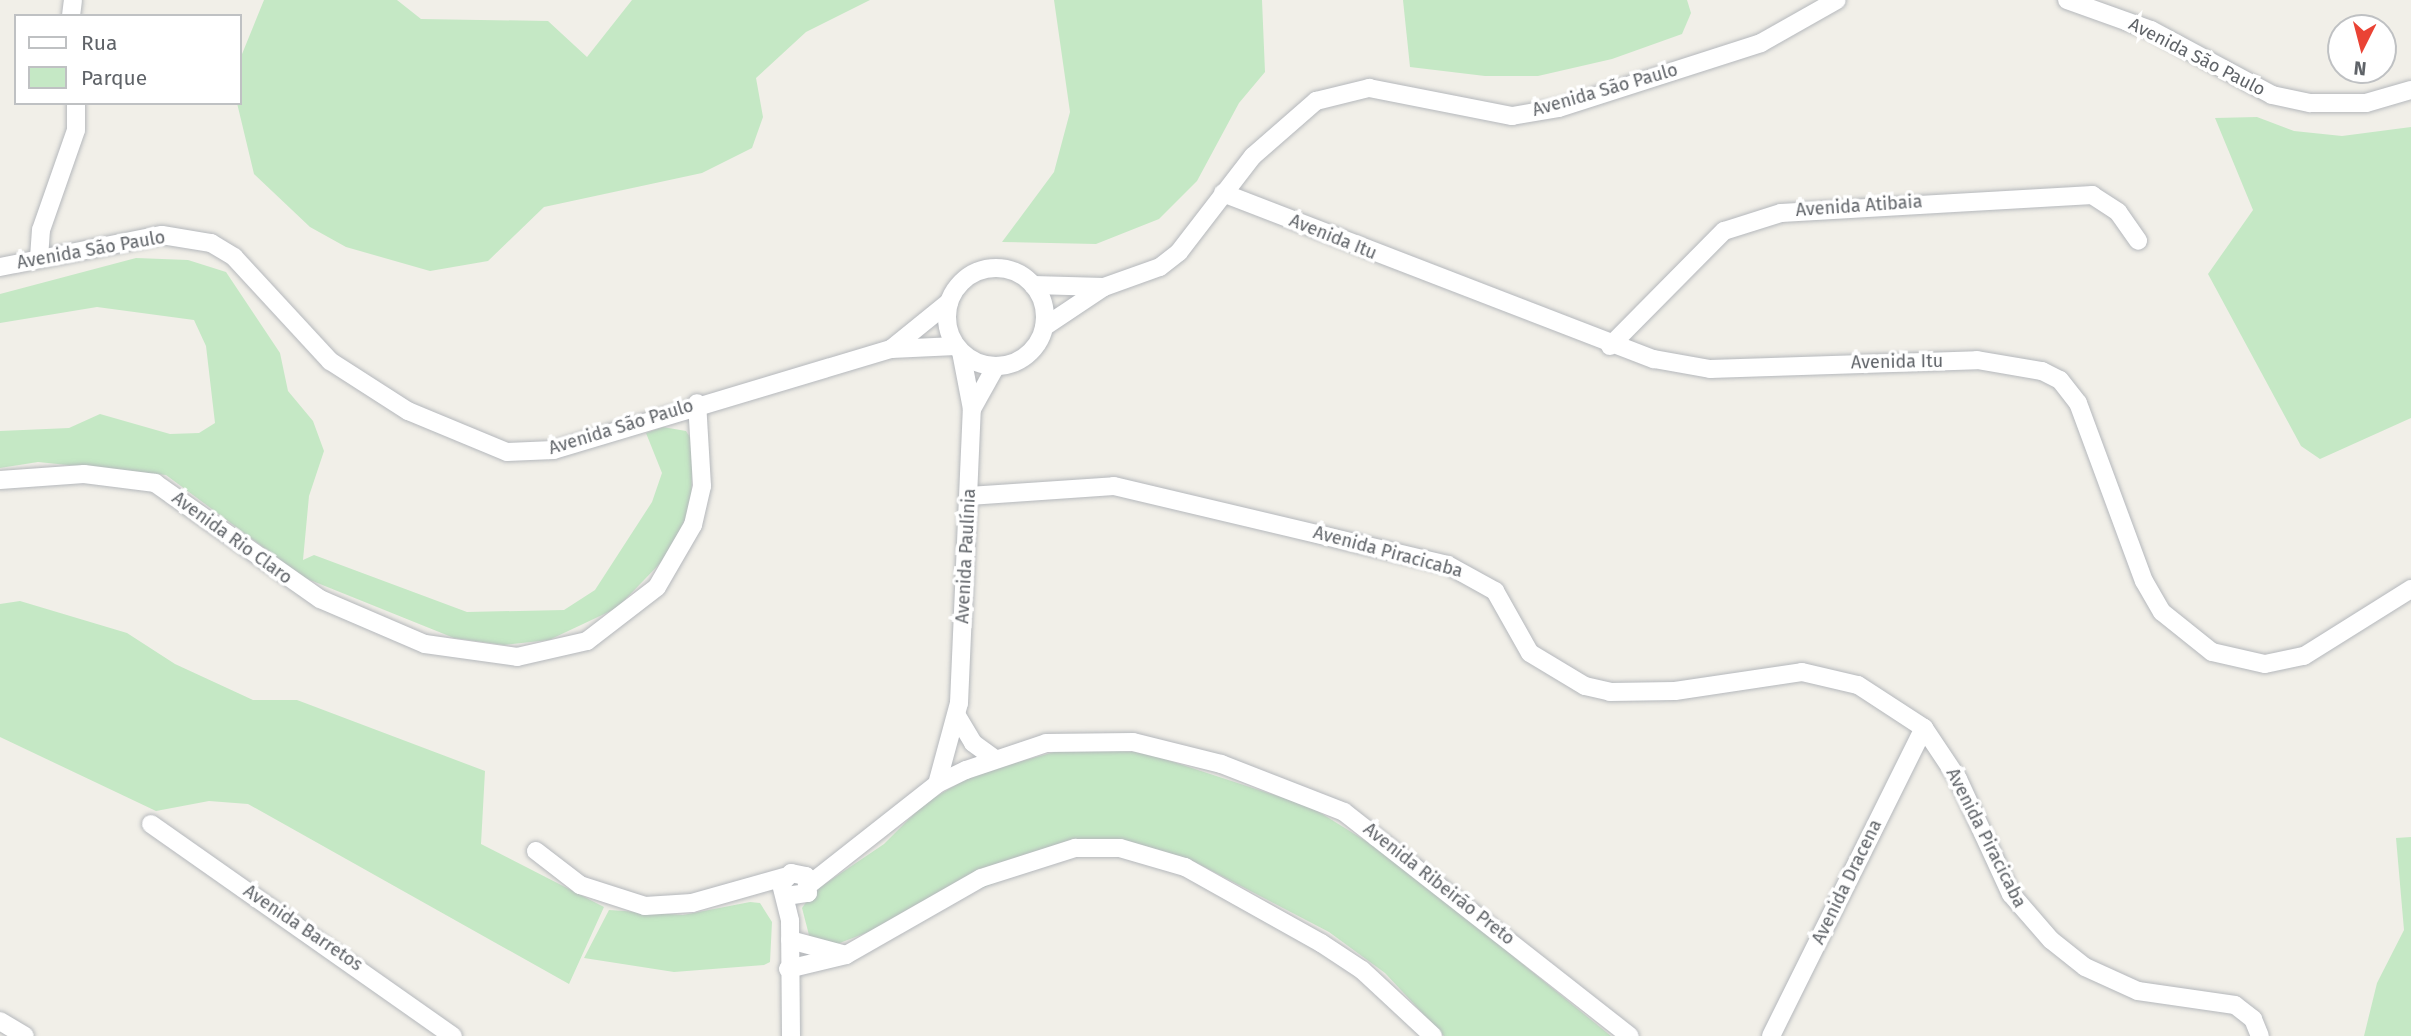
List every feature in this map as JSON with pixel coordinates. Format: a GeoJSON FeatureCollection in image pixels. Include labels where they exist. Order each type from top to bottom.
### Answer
{"type":"FeatureCollection","features":[{"type":"Feature","properties":{"kind":"street","name":"Avenida São Paulo"},"geometry":{"type":"LineString","coordinates":[[1044,327],[1104,287],[1170,260],[1223,194],[1287,122],[1316,101],[1347,90],[1394,91],[1512,116],[1559,108],[1762,43],[1837,0]]}},
{"type":"Feature","properties":{"kind":"street","name":"Avenida São Paulo"},"geometry":{"type":"LineString","coordinates":[[2067,0],[2151,30],[2272,95],[2366,103],[2411,90]]}},
{"type":"Feature","properties":{"kind":"street"},"geometry":{"type":"LineString","coordinates":[[39,258],[41,230],[76,130],[76,105]]}},
{"type":"Feature","properties":{"kind":"street","name":"Avenida Itu"},"geometry":{"type":"LineString","coordinates":[[1223,194],[1610,346],[1710,369],[1977,360],[2042,370],[2060,380],[2078,403],[2144,581],[2162,611],[2193,642],[2230,657],[2265,664],[2322,649],[2411,589]]}},
{"type":"Feature","properties":{"kind":"street","name":"Avenida Atibaia"},"geometry":{"type":"LineString","coordinates":[[1610,346],[1724,231],[1781,213],[2092,195],[2118,212],[2137,241]]}},
{"type":"Feature","properties":{"kind":"street","name":"Avenida São Paulo"},"geometry":{"type":"LineString","coordinates":[[0,267],[162,235],[211,243],[234,257],[340,368],[418,416],[508,452],[554,450],[697,403],[891,349],[959,349]]}},
{"type":"Feature","properties":{"kind":"street"},"geometry":{"type":"LineString","coordinates":[[1008,269],[1033,285],[1044,327],[1027,354],[996,366],[959,349],[947,325],[949,302],[978,271],[1008,269]]}},
{"type":"Feature","properties":{"kind":"street","name":"Avenida São Paulo"},"geometry":{"type":"LineString","coordinates":[[1033,285],[1104,287]]}},
{"type":"Feature","properties":{"kind":"street","name":"Avenida São Paulo"},"geometry":{"type":"LineString","coordinates":[[891,349],[949,302]]}},
{"type":"Feature","properties":{"kind":"street","name":"Avenida Paulínia"},"geometry":{"type":"LineString","coordinates":[[959,349],[972,409],[956,722],[994,758]]}},
{"type":"Feature","properties":{"kind":"street","name":"Avenida Paulínia"},"geometry":{"type":"LineString","coordinates":[[972,409],[996,366]]}},
{"type":"Feature","properties":{"kind":"street","name":"Avenida Rio Claro"},"geometry":{"type":"LineString","coordinates":[[0,480],[84,474],[155,483],[265,566],[363,620],[425,643],[517,657],[587,641],[625,617],[663,578],[693,525],[702,486],[697,403]]}},
{"type":"Feature","properties":{"kind":"street","name":"Avenida Piracicaba"},"geometry":{"type":"LineString","coordinates":[[969,496],[1114,486],[1384,548],[1477,578],[1496,591],[1531,653],[1585,686],[1641,694],[1774,674],[1830,675],[1894,703],[1924,728],[1958,779],[2011,894],[2051,940],[2085,967],[2138,991],[2235,1005],[2253,1019],[2260,1036]]}},
{"type":"Feature","properties":{"kind":"street","name":"Avenida Paulínia"},"geometry":{"type":"LineString","coordinates":[[937,785],[959,703]]}},
{"type":"Feature","properties":{"kind":"street","name":"Avenida Dracena"},"geometry":{"type":"LineString","coordinates":[[1771,1036],[1924,728]]}},
{"type":"Feature","properties":{"kind":"street","name":"Avenida Ribeirão Preto"},"geometry":{"type":"LineString","coordinates":[[536,851],[580,885],[645,906],[752,889],[794,887],[845,858],[937,785],[994,758],[1046,743],[1133,742],[1290,788],[1376,832],[1630,1036]]}},
{"type":"Feature","properties":{"kind":"street","name":"Avenida Barretos"},"geometry":{"type":"LineString","coordinates":[[151,824],[453,1036]]}},
{"type":"Feature","properties":{"kind":"street"},"geometry":{"type":"LineString","coordinates":[[788,969],[846,955],[981,878],[1075,848],[1120,848],[1185,867],[1321,943],[1362,970],[1433,1036]]}},
{"type":"Feature","properties":{"kind":"street"},"geometry":{"type":"LineString","coordinates":[[791,1036],[788,969],[794,887]]}},
{"type":"Feature","properties":{"kind":"street"},"geometry":{"type":"LineString","coordinates":[[790,940],[846,955]]}},
{"type":"Feature","properties":{"kind":"street"},"geometry":{"type":"LineString","coordinates":[[0,1021],[25,1036]]}},
{"type":"Feature","properties":{"kind":"green space"},"geometry":{"type":"Polygon","coordinates":[[[264,0],[397,0],[421,19],[548,21],[587,57],[632,0],[870,0],[806,32],[756,78],[763,117],[752,148],[702,173],[544,207],[488,261],[430,271],[346,247],[310,227],[254,174],[237,105],[242,105],[242,54],[264,0]]]}},
{"type":"Feature","properties":{"kind":"green space"},"geometry":{"type":"Polygon","coordinates":[[[1054,0],[1262,0],[1265,72],[1239,103],[1197,181],[1159,219],[1096,244],[1002,242],[1054,172],[1070,112],[1054,0]]]}},
{"type":"Feature","properties":{"kind":"green space"},"geometry":{"type":"Polygon","coordinates":[[[1403,0],[1687,0],[1691,13],[1682,34],[1612,59],[1538,76],[1485,76],[1410,67],[1403,0]]]}},
{"type":"Feature","properties":{"kind":"green space"},"geometry":{"type":"Polygon","coordinates":[[[2257,117],[2294,131],[2342,136],[2411,127],[2411,418],[2320,459],[2301,446],[2208,274],[2253,210],[2215,118],[2257,117]]]}},
{"type":"Feature","properties":{"kind":"green space"},"geometry":{"type":"Polygon","coordinates":[[[136,258],[188,260],[226,272],[280,353],[288,391],[313,421],[324,451],[309,496],[303,560],[314,555],[467,612],[564,610],[595,590],[652,502],[662,473],[646,433],[663,427],[686,431],[693,442],[691,505],[671,552],[617,608],[549,640],[504,645],[454,638],[305,578],[166,475],[38,462],[0,468],[0,431],[69,428],[100,414],[170,434],[199,433],[215,423],[206,346],[194,320],[97,307],[0,323],[0,294],[136,258]]]}},
{"type":"Feature","properties":{"kind":"green space"},"geometry":{"type":"Polygon","coordinates":[[[20,601],[127,633],[175,664],[253,700],[297,700],[485,771],[481,844],[604,907],[569,984],[248,804],[209,801],[156,811],[0,737],[0,604],[20,601]]]}},
{"type":"Feature","properties":{"kind":"green space"},"geometry":{"type":"Polygon","coordinates":[[[1072,747],[1146,753],[1311,807],[1390,856],[1611,1036],[1444,1036],[1385,973],[1329,932],[1193,861],[1127,843],[1096,844],[832,946],[810,939],[802,908],[813,892],[884,844],[925,803],[973,775],[1072,747]]]}},
{"type":"Feature","properties":{"kind":"green space"},"geometry":{"type":"Polygon","coordinates":[[[2411,837],[2411,1036],[2364,1036],[2377,983],[2404,930],[2396,838],[2411,837]]]}},
{"type":"Feature","properties":{"kind":"green space"},"geometry":{"type":"Polygon","coordinates":[[[750,902],[760,903],[772,922],[770,962],[764,965],[674,972],[584,958],[609,910],[683,915],[750,902]]]}}]}
